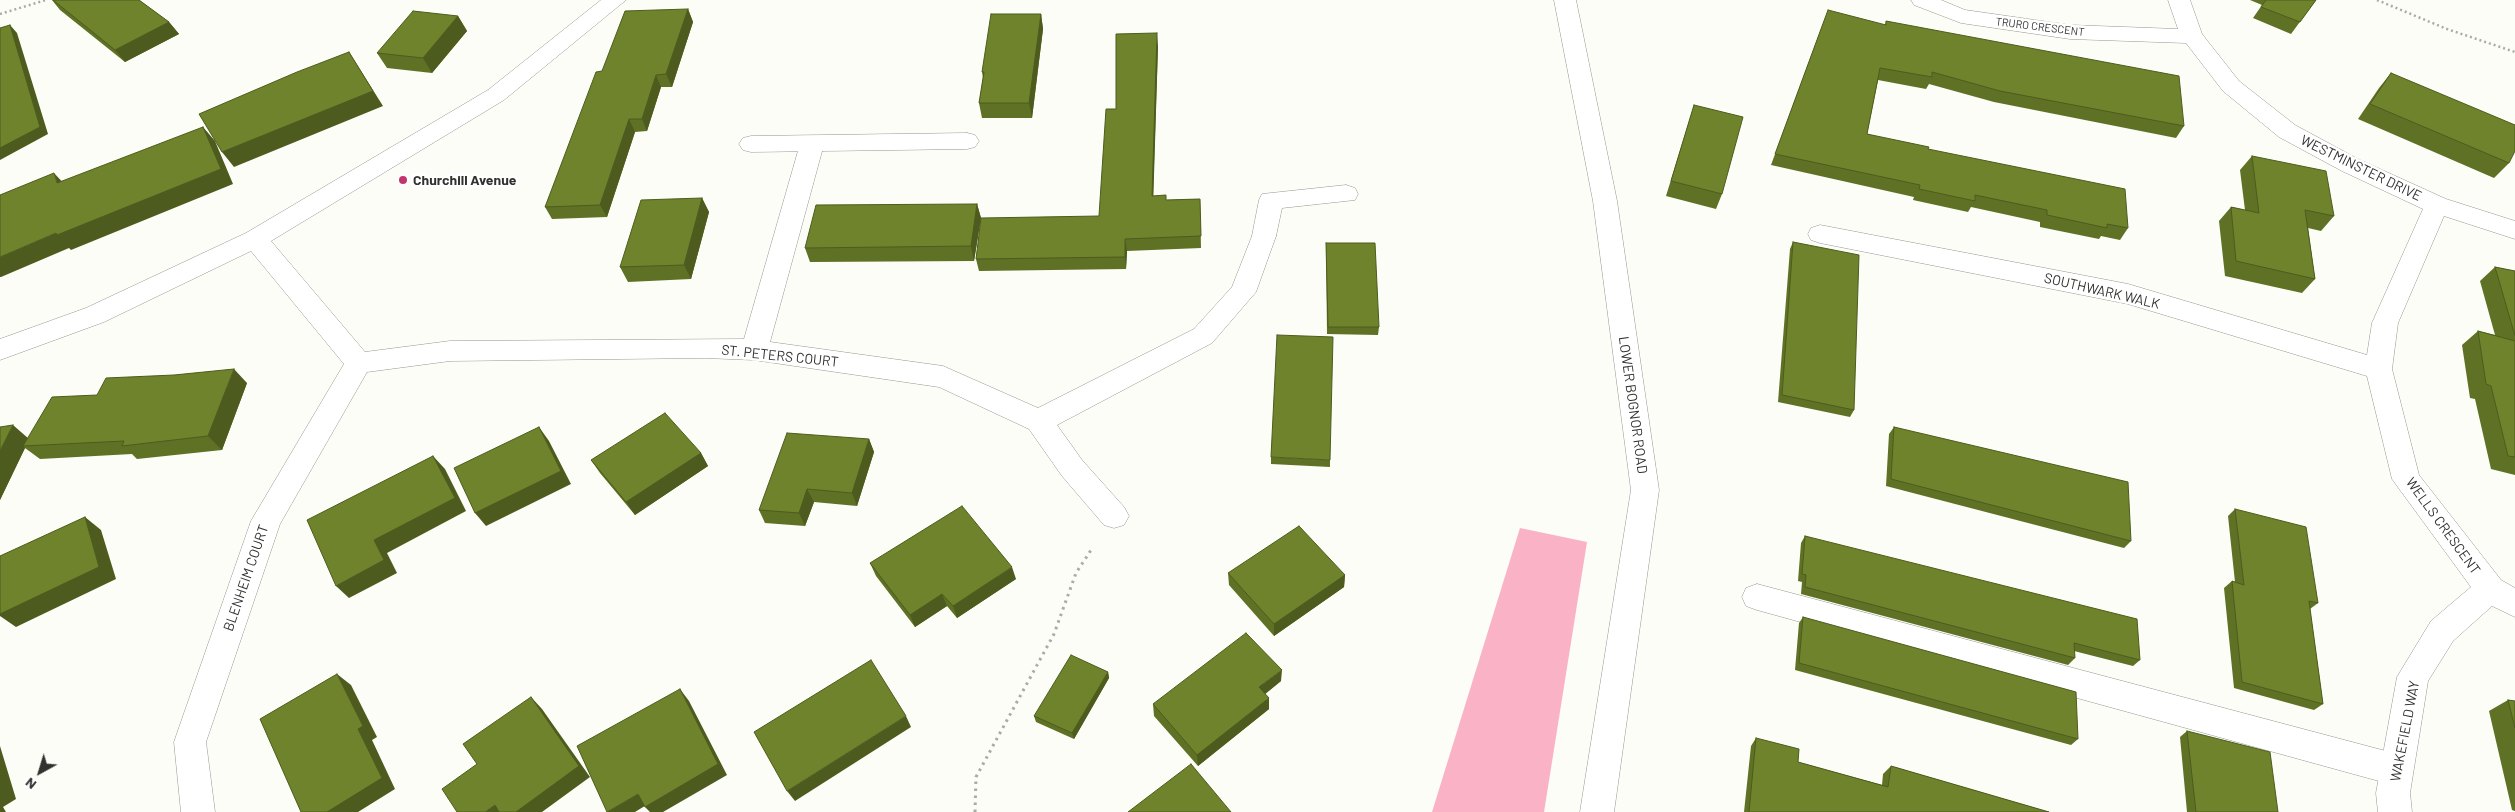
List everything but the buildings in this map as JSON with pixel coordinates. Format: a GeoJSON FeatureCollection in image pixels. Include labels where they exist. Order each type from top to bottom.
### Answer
{"type":"FeatureCollection","features":[{"type":"Feature","properties":{"kind":"street"},"geometry":{"type":"LineString","coordinates":[[0,350],[95,315],[255,239],[496,95],[615,0]]}},
{"type":"Feature","properties":{"kind":"street","name":"LOWER BOGNOR ROAD"},"geometry":{"type":"LineString","coordinates":[[1565,0],[1605,201],[1645,490],[1597,812]]}},
{"type":"Feature","properties":{"kind":"street","name":"TRURO CRESCENT"},"geometry":{"type":"LineString","coordinates":[[1922,0],[1961,16],[2070,32],[2192,36]]}},
{"type":"Feature","properties":{"kind":"street","name":"WESTMINSTER DRIVE"},"geometry":{"type":"LineString","coordinates":[[2179,0],[2192,36],[2231,86],[2287,131],[2350,165],[2437,205],[2515,230]]}},
{"type":"Feature","properties":{"kind":"street"},"geometry":{"type":"LineString","coordinates":[[751,144],[967,141]]}},
{"type":"Feature","properties":{"kind":"street"},"geometry":{"type":"LineString","coordinates":[[754,350],[812,144]]}},
{"type":"Feature","properties":{"kind":"street"},"geometry":{"type":"LineString","coordinates":[[1114,516],[1072,468],[1040,421],[1203,336],[1243,292],[1264,236],[1271,200],[1346,194]]}},
{"type":"Feature","properties":{"kind":"street","name":"WELLS CRESCENT"},"geometry":{"type":"LineString","coordinates":[[2437,205],[2385,323],[2379,369],[2406,479],[2502,597]]}},
{"type":"Feature","properties":{"kind":"street","name":"SOUTHWARK WALK"},"geometry":{"type":"LineString","coordinates":[[1820,234],[2128,294],[2379,369]]}},
{"type":"Feature","properties":{"kind":"street"},"geometry":{"type":"LineString","coordinates":[[255,239],[359,363]]}},
{"type":"Feature","properties":{"kind":"street","name":"ST. PETERS COURT"},"geometry":{"type":"LineString","coordinates":[[359,363],[450,351],[705,348],[754,350],[943,376],[1040,421]]}},
{"type":"Feature","properties":{"kind":"street","name":"BLENHEIM COURT"},"geometry":{"type":"LineString","coordinates":[[198,812],[190,742],[266,522],[359,363]]}},
{"type":"Feature","properties":{"kind":"street","name":"WAKEFIELD WAY"},"geometry":{"type":"LineString","coordinates":[[2395,812],[2393,792],[2414,678],[2442,631],[2502,597]]}},
{"type":"Feature","properties":{"kind":"street"},"geometry":{"type":"LineString","coordinates":[[1757,598],[2397,770]]}},
{"type":"Feature","properties":{"kind":"path"},"geometry":{"type":"LineString","coordinates":[[0,14],[46,0]]}},
{"type":"Feature","properties":{"kind":"path"},"geometry":{"type":"LineString","coordinates":[[2377,0],[2447,29],[2515,52]]}},
{"type":"Feature","properties":{"kind":"path"},"geometry":{"type":"LineString","coordinates":[[975,812],[976,776],[1054,634],[1076,573],[1114,516]]}},
{"type":"Feature","properties":{"kind":"shaded area"},"geometry":{"type":"Polygon","coordinates":[[[1520,528],[1587,542],[1544,812],[1432,812],[1520,528]]]}},
{"type":"Feature","properties":{"kind":"place","name":"Churchill Avenue"},"geometry":{"type":"Point","coordinates":[403,180]}}]}
